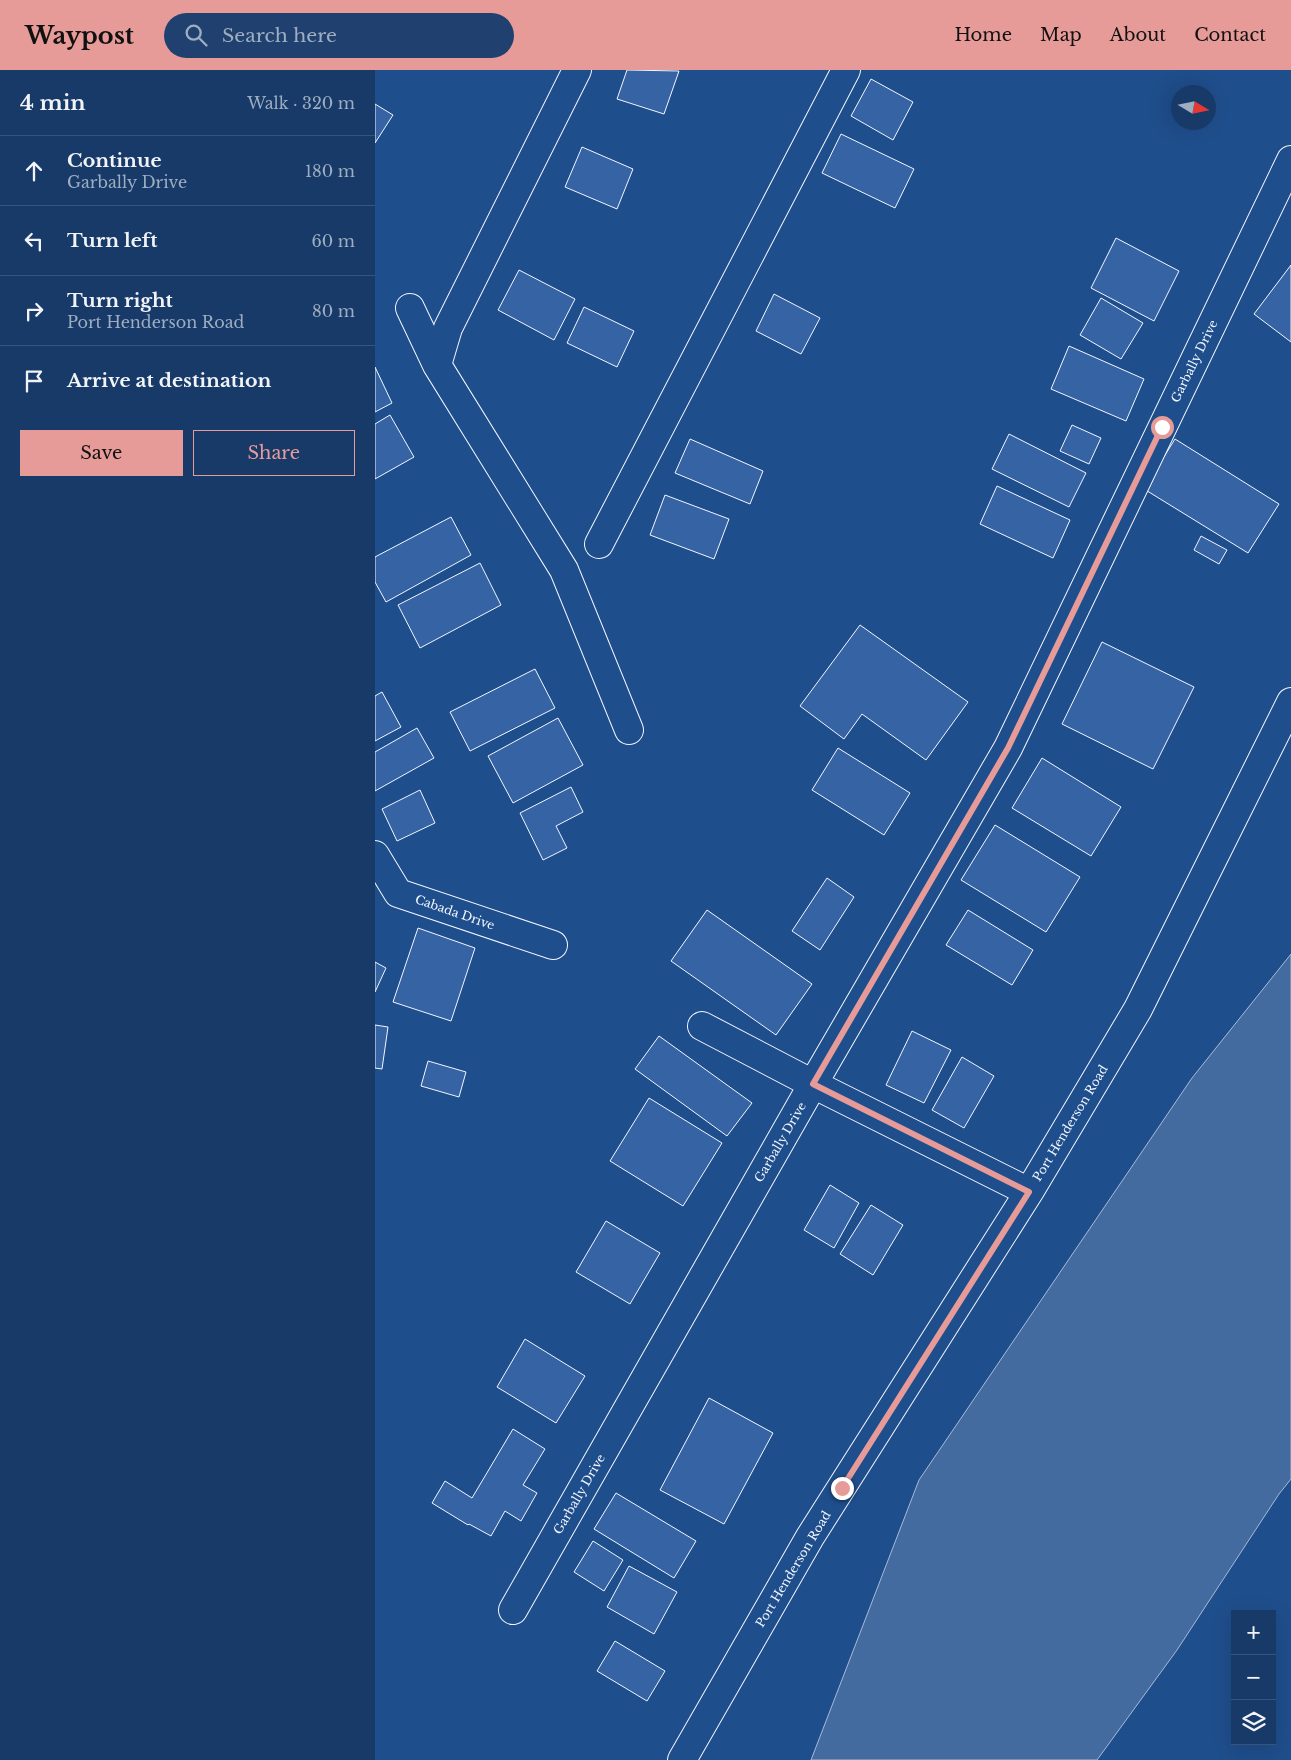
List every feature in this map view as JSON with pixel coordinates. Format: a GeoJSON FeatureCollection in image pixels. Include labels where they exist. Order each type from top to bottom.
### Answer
{"type":"FeatureCollection","features":[{"type":"Feature","properties":{"kind":"street"},"geometry":{"type":"LineString","coordinates":[[437,365],[448,328],[577,70]]}},
{"type":"Feature","properties":{"kind":"street"},"geometry":{"type":"LineString","coordinates":[[599,544],[846,70]]}},
{"type":"Feature","properties":{"kind":"street","name":"Garbally Drive"},"geometry":{"type":"LineString","coordinates":[[513,1610],[813,1084],[1008,748],[1291,160]]}},
{"type":"Feature","properties":{"kind":"street"},"geometry":{"type":"LineString","coordinates":[[409,308],[437,365],[564,570],[629,730]]}},
{"type":"Feature","properties":{"kind":"street","name":"Port Henderson Road"},"geometry":{"type":"LineString","coordinates":[[682,1760],[811,1537],[1029,1192],[1138,1010],[1291,702]]}},
{"type":"Feature","properties":{"kind":"street","name":"Cabada Drive"},"geometry":{"type":"LineString","coordinates":[[375,855],[398,893],[553,945]]}},
{"type":"Feature","properties":{"kind":"street"},"geometry":{"type":"LineString","coordinates":[[703,1026],[813,1084],[1029,1192]]}},
{"type":"Feature","properties":{"kind":"water"},"geometry":{"type":"Polygon","coordinates":[[[1291,954],[1291,1479],[1279,1494],[1177,1650],[1097,1760],[811,1760],[919,1480],[1192,1078],[1291,954]]]}},
{"type":"Feature","properties":{"kind":"building"},"geometry":{"type":"Polygon","coordinates":[[[627,70],[679,71],[664,114],[617,99],[627,70]]]}},
{"type":"Feature","properties":{"kind":"building"},"geometry":{"type":"Polygon","coordinates":[[[871,79],[913,102],[893,140],[851,116],[871,79]]]}},
{"type":"Feature","properties":{"kind":"building"},"geometry":{"type":"Polygon","coordinates":[[[375,104],[393,115],[375,143],[375,104]]]}},
{"type":"Feature","properties":{"kind":"building"},"geometry":{"type":"Polygon","coordinates":[[[841,134],[914,169],[895,208],[822,173],[841,134]]]}},
{"type":"Feature","properties":{"kind":"building"},"geometry":{"type":"Polygon","coordinates":[[[582,147],[633,169],[617,209],[565,187],[582,147]]]}},
{"type":"Feature","properties":{"kind":"building"},"geometry":{"type":"Polygon","coordinates":[[[1116,238],[1179,271],[1154,321],[1091,288],[1116,238]]]}},
{"type":"Feature","properties":{"kind":"building"},"geometry":{"type":"Polygon","coordinates":[[[1291,265],[1291,342],[1254,314],[1291,265]]]}},
{"type":"Feature","properties":{"kind":"building"},"geometry":{"type":"Polygon","coordinates":[[[519,270],[575,299],[554,340],[498,310],[519,270]]]}},
{"type":"Feature","properties":{"kind":"building"},"geometry":{"type":"Polygon","coordinates":[[[774,294],[820,318],[801,354],[756,331],[774,294]]]}},
{"type":"Feature","properties":{"kind":"building"},"geometry":{"type":"Polygon","coordinates":[[[1101,298],[1143,323],[1121,359],[1080,335],[1101,298]]]}},
{"type":"Feature","properties":{"kind":"building"},"geometry":{"type":"Polygon","coordinates":[[[584,307],[634,331],[617,367],[567,343],[584,307]]]}},
{"type":"Feature","properties":{"kind":"building"},"geometry":{"type":"Polygon","coordinates":[[[1069,346],[1144,379],[1126,421],[1051,389],[1069,346]]]}},
{"type":"Feature","properties":{"kind":"building"},"geometry":{"type":"Polygon","coordinates":[[[375,367],[392,403],[375,412],[375,367]]]}},
{"type":"Feature","properties":{"kind":"building"},"geometry":{"type":"Polygon","coordinates":[[[390,415],[414,457],[375,479],[375,424],[390,415]]]}},
{"type":"Feature","properties":{"kind":"building"},"geometry":{"type":"Polygon","coordinates":[[[1072,425],[1101,438],[1089,464],[1060,451],[1072,425]]]}},
{"type":"Feature","properties":{"kind":"building"},"geometry":{"type":"Polygon","coordinates":[[[1009,434],[1086,473],[1069,507],[992,469],[1009,434]]]}},
{"type":"Feature","properties":{"kind":"building"},"geometry":{"type":"Polygon","coordinates":[[[690,439],[763,471],[750,504],[675,473],[690,439]]]}},
{"type":"Feature","properties":{"kind":"building"},"geometry":{"type":"Polygon","coordinates":[[[1175,439],[1279,504],[1248,553],[1144,489],[1175,439]]]}},
{"type":"Feature","properties":{"kind":"building"},"geometry":{"type":"Polygon","coordinates":[[[997,486],[1070,520],[1053,558],[980,524],[997,486]]]}},
{"type":"Feature","properties":{"kind":"building"},"geometry":{"type":"Polygon","coordinates":[[[665,495],[729,519],[714,559],[650,535],[665,495]]]}},
{"type":"Feature","properties":{"kind":"building"},"geometry":{"type":"Polygon","coordinates":[[[451,517],[471,555],[386,602],[375,582],[375,557],[451,517]]]}},
{"type":"Feature","properties":{"kind":"building"},"geometry":{"type":"Polygon","coordinates":[[[1201,536],[1227,550],[1219,564],[1194,550],[1201,536]]]}},
{"type":"Feature","properties":{"kind":"building"},"geometry":{"type":"Polygon","coordinates":[[[480,563],[501,605],[420,648],[398,605],[480,563]]]}},
{"type":"Feature","properties":{"kind":"building"},"geometry":{"type":"Polygon","coordinates":[[[860,625],[968,702],[926,760],[862,714],[844,739],[800,706],[860,625]]]}},
{"type":"Feature","properties":{"kind":"building"},"geometry":{"type":"Polygon","coordinates":[[[1102,642],[1194,687],[1153,769],[1062,724],[1102,642]]]}},
{"type":"Feature","properties":{"kind":"building"},"geometry":{"type":"Polygon","coordinates":[[[535,669],[555,708],[470,751],[450,712],[535,669]]]}},
{"type":"Feature","properties":{"kind":"building"},"geometry":{"type":"Polygon","coordinates":[[[382,692],[401,727],[375,741],[375,696],[382,692]]]}},
{"type":"Feature","properties":{"kind":"building"},"geometry":{"type":"Polygon","coordinates":[[[558,718],[583,765],[513,803],[488,756],[558,718]]]}},
{"type":"Feature","properties":{"kind":"building"},"geometry":{"type":"Polygon","coordinates":[[[417,728],[434,758],[375,791],[375,752],[417,728]]]}},
{"type":"Feature","properties":{"kind":"building"},"geometry":{"type":"Polygon","coordinates":[[[838,748],[910,793],[884,835],[812,790],[838,748]]]}},
{"type":"Feature","properties":{"kind":"building"},"geometry":{"type":"Polygon","coordinates":[[[1042,758],[1121,807],[1091,856],[1012,808],[1042,758]]]}},
{"type":"Feature","properties":{"kind":"building"},"geometry":{"type":"Polygon","coordinates":[[[571,787],[583,812],[556,826],[567,848],[543,860],[520,813],[571,787]]]}},
{"type":"Feature","properties":{"kind":"building"},"geometry":{"type":"Polygon","coordinates":[[[420,790],[435,823],[397,841],[382,809],[420,790]]]}},
{"type":"Feature","properties":{"kind":"building"},"geometry":{"type":"Polygon","coordinates":[[[995,825],[1080,877],[1046,932],[961,880],[995,825]]]}},
{"type":"Feature","properties":{"kind":"building"},"geometry":{"type":"Polygon","coordinates":[[[827,878],[854,897],[820,950],[792,931],[827,878]]]}},
{"type":"Feature","properties":{"kind":"building"},"geometry":{"type":"Polygon","coordinates":[[[707,910],[812,984],[776,1035],[671,961],[707,910]]]}},
{"type":"Feature","properties":{"kind":"building"},"geometry":{"type":"Polygon","coordinates":[[[968,910],[1033,950],[1012,985],[946,945],[968,910]]]}},
{"type":"Feature","properties":{"kind":"building"},"geometry":{"type":"Polygon","coordinates":[[[418,928],[475,948],[451,1021],[393,1002],[418,928]]]}},
{"type":"Feature","properties":{"kind":"building"},"geometry":{"type":"Polygon","coordinates":[[[375,962],[386,968],[375,992],[375,962]]]}},
{"type":"Feature","properties":{"kind":"building"},"geometry":{"type":"Polygon","coordinates":[[[375,1025],[388,1027],[382,1069],[375,1068],[375,1025]]]}},
{"type":"Feature","properties":{"kind":"building"},"geometry":{"type":"Polygon","coordinates":[[[912,1031],[951,1050],[924,1103],[886,1085],[912,1031]]]}},
{"type":"Feature","properties":{"kind":"building"},"geometry":{"type":"Polygon","coordinates":[[[659,1036],[752,1103],[727,1136],[635,1069],[659,1036]]]}},
{"type":"Feature","properties":{"kind":"building"},"geometry":{"type":"Polygon","coordinates":[[[962,1057],[994,1076],[964,1128],[932,1110],[962,1057]]]}},
{"type":"Feature","properties":{"kind":"building"},"geometry":{"type":"Polygon","coordinates":[[[428,1061],[466,1072],[459,1097],[421,1086],[428,1061]]]}},
{"type":"Feature","properties":{"kind":"building"},"geometry":{"type":"Polygon","coordinates":[[[649,1098],[722,1143],[683,1206],[610,1161],[649,1098]]]}},
{"type":"Feature","properties":{"kind":"building"},"geometry":{"type":"Polygon","coordinates":[[[830,1185],[859,1203],[834,1248],[804,1230],[830,1185]]]}},
{"type":"Feature","properties":{"kind":"building"},"geometry":{"type":"Polygon","coordinates":[[[871,1205],[903,1225],[873,1275],[840,1254],[871,1205]]]}},
{"type":"Feature","properties":{"kind":"building"},"geometry":{"type":"Polygon","coordinates":[[[606,1221],[660,1253],[630,1304],[576,1272],[606,1221]]]}},
{"type":"Feature","properties":{"kind":"building"},"geometry":{"type":"Polygon","coordinates":[[[525,1339],[585,1376],[556,1423],[497,1387],[525,1339]]]}},
{"type":"Feature","properties":{"kind":"building"},"geometry":{"type":"Polygon","coordinates":[[[709,1398],[773,1433],[724,1524],[660,1490],[709,1398]]]}},
{"type":"Feature","properties":{"kind":"building"},"geometry":{"type":"Polygon","coordinates":[[[513,1429],[545,1449],[523,1485],[537,1493],[521,1521],[505,1511],[491,1536],[468,1525],[432,1503],[445,1481],[472,1498],[513,1429]]]}},
{"type":"Feature","properties":{"kind":"building"},"geometry":{"type":"Polygon","coordinates":[[[616,1493],[696,1541],[674,1578],[594,1529],[616,1493]]]}},
{"type":"Feature","properties":{"kind":"building"},"geometry":{"type":"Polygon","coordinates":[[[593,1541],[623,1560],[604,1591],[574,1572],[593,1541]]]}},
{"type":"Feature","properties":{"kind":"building"},"geometry":{"type":"Polygon","coordinates":[[[629,1566],[677,1592],[654,1634],[607,1607],[629,1566]]]}},
{"type":"Feature","properties":{"kind":"building"},"geometry":{"type":"Polygon","coordinates":[[[615,1641],[665,1671],[647,1701],[597,1671],[615,1641]]]}},
{"type":"Feature","properties":{"kind":"route"},"geometry":{"type":"LineString","coordinates":[[842,1488],[1029,1192],[813,1084],[1008,748],[1162,427]]}}]}
